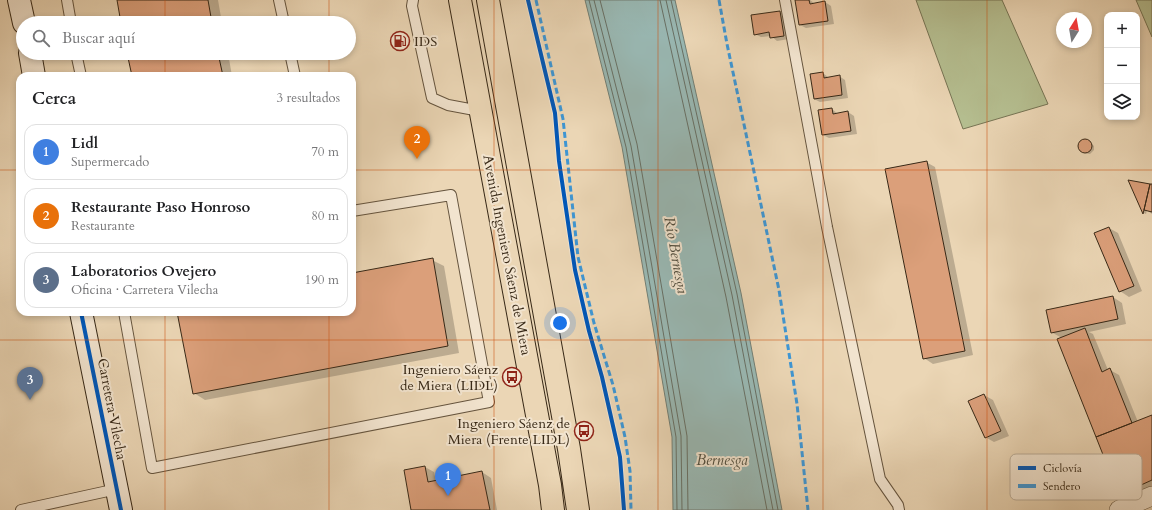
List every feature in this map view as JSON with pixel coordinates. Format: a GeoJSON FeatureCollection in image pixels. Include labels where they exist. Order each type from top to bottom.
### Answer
{"type":"FeatureCollection","features":[{"type":"Feature","properties":{"kind":"main road","name":"Avenida Ingeniero Sáenz de Miera"},"geometry":{"type":"LineString","coordinates":[[460,0],[549,478],[553,510]]}},
{"type":"Feature","properties":{"kind":"main road","name":"Avenida Ingeniero Sáenz de Miera"},"geometry":{"type":"LineString","coordinates":[[488,0],[569,449],[578,510]]}},
{"type":"Feature","properties":{"kind":"street"},"geometry":{"type":"LineString","coordinates":[[19,0],[22,16]]}},
{"type":"Feature","properties":{"kind":"street"},"geometry":{"type":"LineString","coordinates":[[31,60],[33,72]]}},
{"type":"Feature","properties":{"kind":"street","name":"Carretera Vilecha"},"geometry":{"type":"LineString","coordinates":[[83,316],[119,500]]}},
{"type":"Feature","properties":{"kind":"street"},"geometry":{"type":"LineString","coordinates":[[1119,510],[1152,496]]}},
{"type":"Feature","properties":{"kind":"lane"},"geometry":{"type":"LineString","coordinates":[[67,0],[70,16]]}},
{"type":"Feature","properties":{"kind":"lane"},"geometry":{"type":"LineString","coordinates":[[280,0],[283,16]]}},
{"type":"Feature","properties":{"kind":"lane"},"geometry":{"type":"LineString","coordinates":[[413,0],[412,6],[432,98],[448,105],[480,111]]}},
{"type":"Feature","properties":{"kind":"lane"},"geometry":{"type":"LineString","coordinates":[[785,0],[827,227],[880,479],[898,505],[899,510]]}},
{"type":"Feature","properties":{"kind":"lane"},"geometry":{"type":"LineString","coordinates":[[78,60],[80,72]]}},
{"type":"Feature","properties":{"kind":"lane"},"geometry":{"type":"LineString","coordinates":[[292,60],[294,72]]}},
{"type":"Feature","properties":{"kind":"lane"},"geometry":{"type":"LineString","coordinates":[[125,316],[152,468],[489,402],[451,195],[356,210]]}},
{"type":"Feature","properties":{"kind":"lane"},"geometry":{"type":"LineString","coordinates":[[21,510],[119,500]]}},
{"type":"Feature","properties":{"kind":"green space"},"geometry":{"type":"Polygon","coordinates":[[[916,0],[1002,0],[1048,104],[963,129],[916,0]]]}},
{"type":"Feature","properties":{"kind":"green space"},"geometry":{"type":"Polygon","coordinates":[[[1136,0],[1152,0],[1152,37],[1136,0]]]}},
{"type":"Feature","properties":{"kind":"water","name":"Bernesga"},"geometry":{"type":"Polygon","coordinates":[[[585,0],[675,0],[741,293],[782,510],[673,510],[672,437],[622,147],[585,0]]]}},
{"type":"Feature","properties":{"kind":"building"},"geometry":{"type":"Polygon","coordinates":[[[117,0],[208,0],[211,16],[120,16],[117,0]]]}},
{"type":"Feature","properties":{"kind":"building"},"geometry":{"type":"Polygon","coordinates":[[[795,0],[809,0],[810,4],[825,1],[828,21],[799,25],[795,0]]]}},
{"type":"Feature","properties":{"kind":"building"},"geometry":{"type":"Polygon","coordinates":[[[780,11],[784,36],[770,38],[769,32],[754,35],[751,15],[780,11]]]}},
{"type":"Feature","properties":{"kind":"building"},"geometry":{"type":"Polygon","coordinates":[[[129,60],[220,60],[222,72],[131,72],[129,60]]]}},
{"type":"Feature","properties":{"kind":"building"},"geometry":{"type":"Polygon","coordinates":[[[823,72],[824,78],[840,75],[842,95],[814,99],[810,74],[823,72]]]}},
{"type":"Feature","properties":{"kind":"building"},"geometry":{"type":"Polygon","coordinates":[[[832,108],[833,114],[848,111],[851,131],[822,135],[818,110],[832,108]]]}},
{"type":"Feature","properties":{"kind":"building"},"geometry":{"type":"Polygon","coordinates":[[[1085,139],[1090,141],[1092,146],[1090,151],[1085,153],[1080,151],[1078,146],[1080,141],[1085,139]]]}},
{"type":"Feature","properties":{"kind":"building"},"geometry":{"type":"Polygon","coordinates":[[[927,161],[965,351],[923,359],[885,169],[927,161]]]}},
{"type":"Feature","properties":{"kind":"building"},"geometry":{"type":"Polygon","coordinates":[[[1128,180],[1150,184],[1143,214],[1128,180]]]}},
{"type":"Feature","properties":{"kind":"building"},"geometry":{"type":"Polygon","coordinates":[[[1150,184],[1152,184],[1152,212],[1144,210],[1150,184]]]}},
{"type":"Feature","properties":{"kind":"building"},"geometry":{"type":"Polygon","coordinates":[[[1109,227],[1134,286],[1119,292],[1094,233],[1109,227]]]}},
{"type":"Feature","properties":{"kind":"building"},"geometry":{"type":"Polygon","coordinates":[[[433,258],[448,346],[193,394],[178,316],[356,316],[356,272],[433,258]]]}},
{"type":"Feature","properties":{"kind":"building"},"geometry":{"type":"Polygon","coordinates":[[[1113,296],[1118,319],[1051,333],[1046,310],[1113,296]]]}},
{"type":"Feature","properties":{"kind":"building"},"geometry":{"type":"Polygon","coordinates":[[[1085,328],[1102,372],[1110,368],[1132,423],[1096,437],[1057,339],[1085,328]]]}},
{"type":"Feature","properties":{"kind":"building"},"geometry":{"type":"Polygon","coordinates":[[[984,394],[1001,431],[985,438],[968,401],[984,394]]]}},
{"type":"Feature","properties":{"kind":"building"},"geometry":{"type":"Polygon","coordinates":[[[1152,415],[1152,480],[1142,485],[1142,454],[1103,454],[1096,437],[1152,415]]]}},
{"type":"Feature","properties":{"kind":"building"},"geometry":{"type":"Polygon","coordinates":[[[425,466],[428,482],[482,471],[490,510],[411,510],[404,470],[425,466]]]}},
{"type":"Feature","properties":{"kind":"marked path"},"geometry":{"type":"LineString","coordinates":[[536,0],[563,119],[578,257],[594,323],[613,385],[625,437],[630,471],[631,510]]}},
{"type":"Feature","properties":{"kind":"marked path"},"geometry":{"type":"LineString","coordinates":[[719,0],[779,290],[797,404],[808,510]]}},
{"type":"Feature","properties":{"kind":"cycle path"},"geometry":{"type":"LineString","coordinates":[[528,0],[555,113],[559,161],[575,270],[589,331],[602,377],[620,457],[624,510]]}},
{"type":"Feature","properties":{"kind":"cycle path"},"geometry":{"type":"LineString","coordinates":[[82,316],[121,510]]}},
{"type":"Feature","properties":{"kind":"place","name":"IDS"},"geometry":{"type":"Point","coordinates":[400,41]}},
{"type":"Feature","properties":{"kind":"place","name":"Restaurante Paso Honroso"},"geometry":{"type":"Point","coordinates":[417,159]}},
{"type":"Feature","properties":{"kind":"place","name":"Ingeniero Sáenz de Miera (LIDL)"},"geometry":{"type":"Point","coordinates":[512,377]}},
{"type":"Feature","properties":{"kind":"place","name":"Laboratorios Ovejero"},"geometry":{"type":"Point","coordinates":[30,400]}},
{"type":"Feature","properties":{"kind":"place","name":"Ingeniero Sáenz de Miera (Frente LIDL)"},"geometry":{"type":"Point","coordinates":[584,431]}},
{"type":"Feature","properties":{"kind":"place","name":"Lidl"},"geometry":{"type":"Point","coordinates":[448,496]}},
{"type":"Feature","properties":{"kind":"water label","name":"Río Bernesga"},"geometry":{"type":"Point","coordinates":[676,255]}}]}
